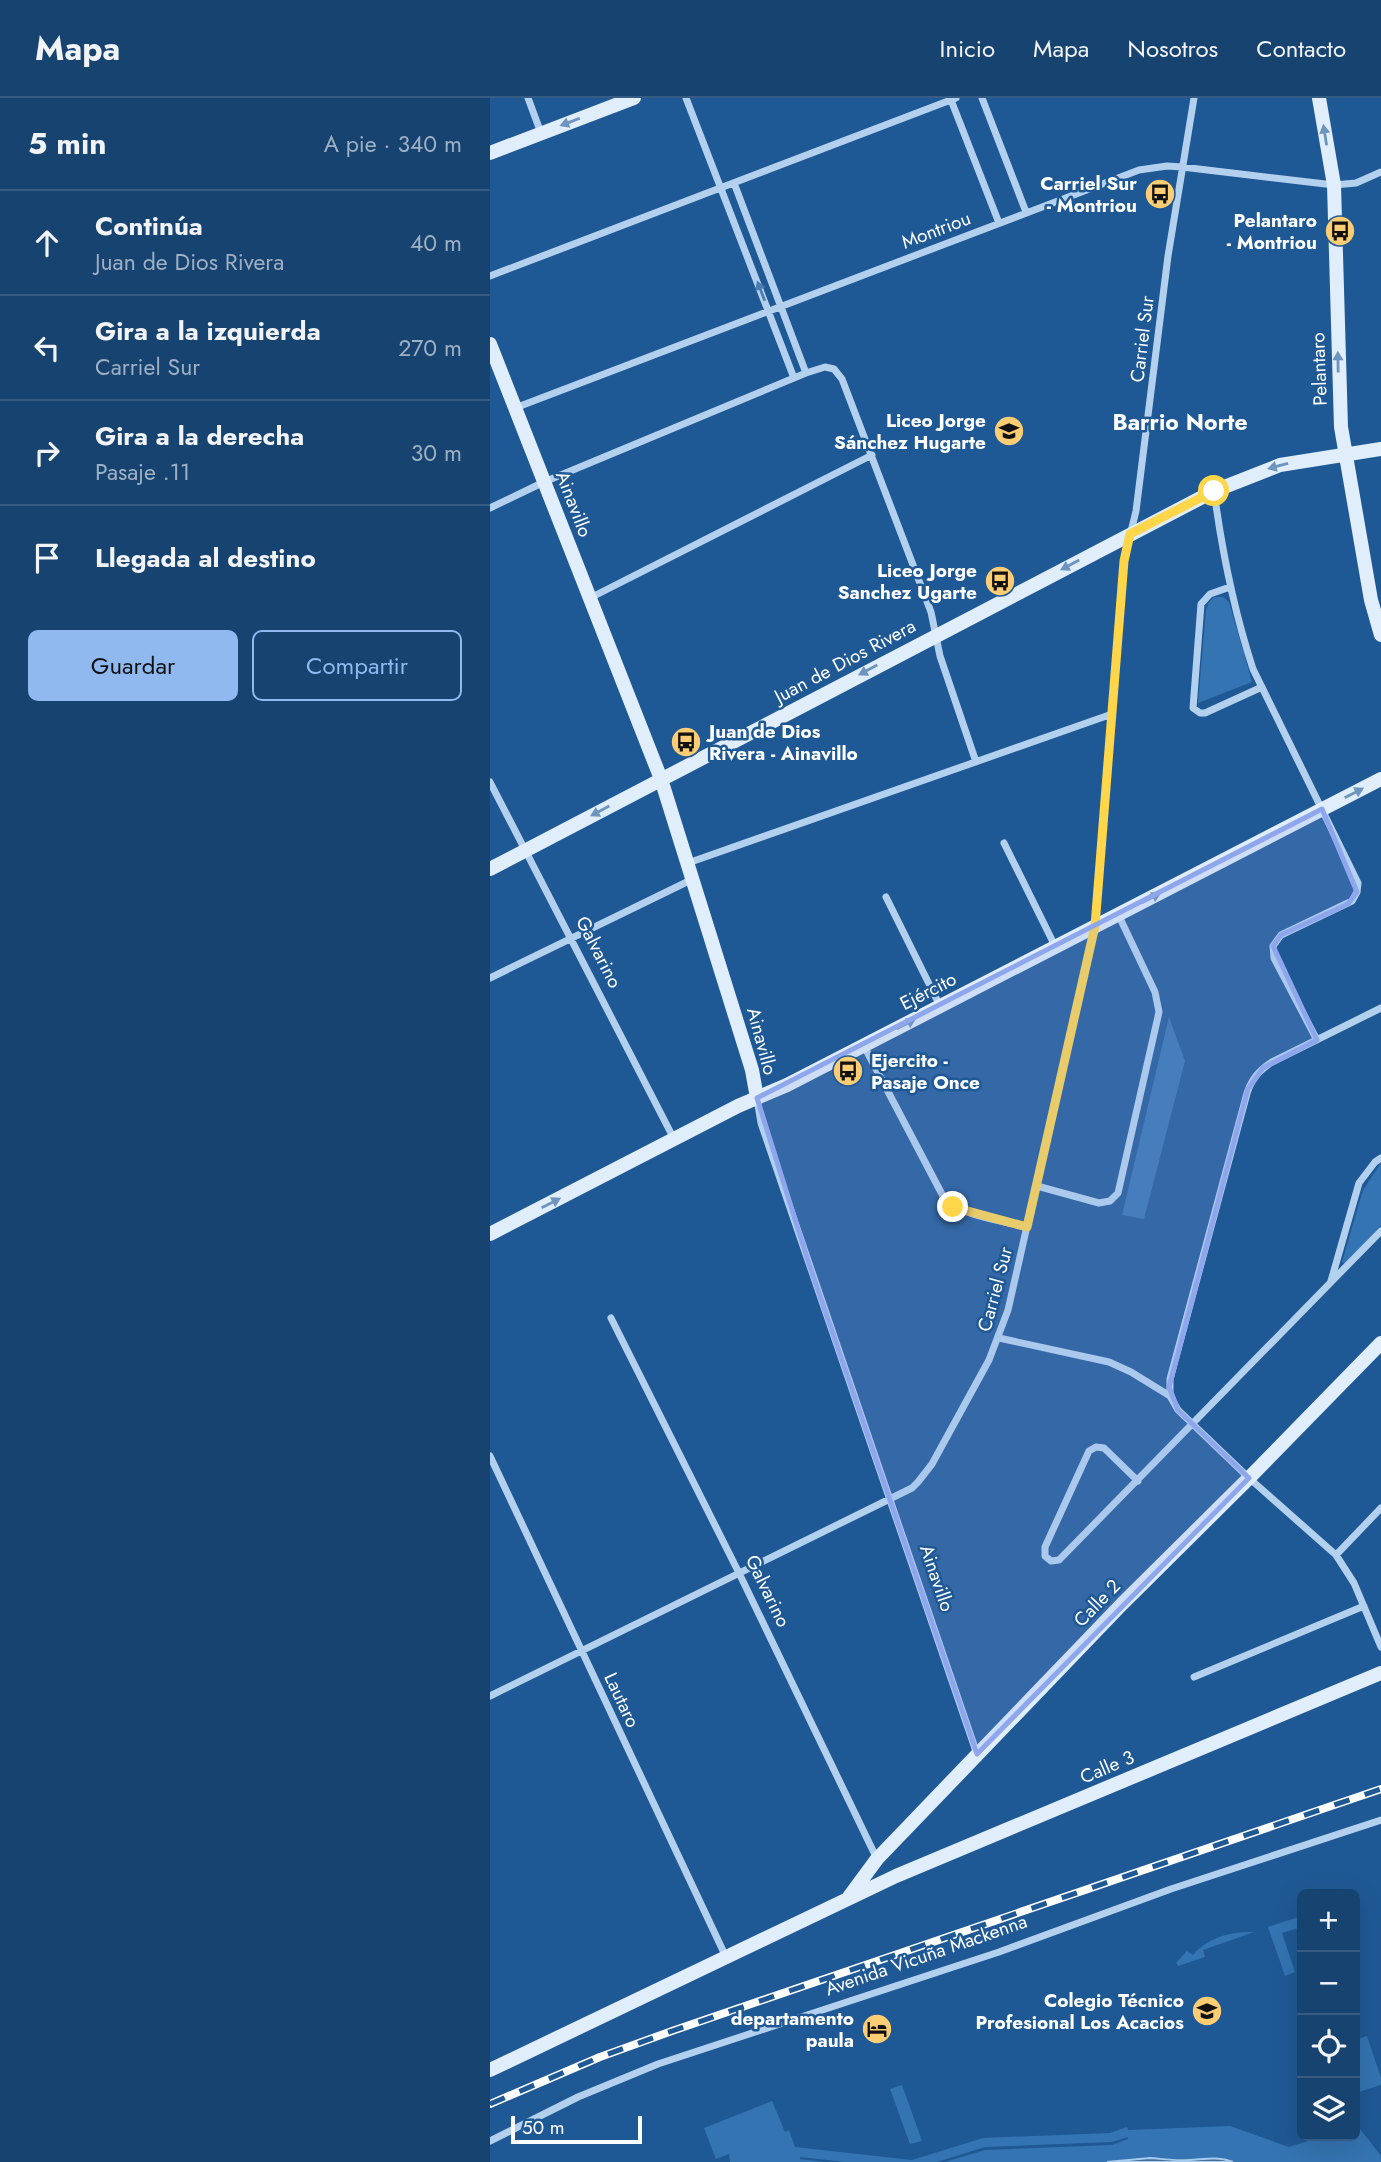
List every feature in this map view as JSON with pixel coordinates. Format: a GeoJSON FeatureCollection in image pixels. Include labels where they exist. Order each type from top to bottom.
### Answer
{"type":"FeatureCollection","features":[{"type":"Feature","properties":{"kind":"street"},"geometry":{"type":"LineString","coordinates":[[528,98],[541,134]]}},
{"type":"Feature","properties":{"kind":"street"},"geometry":{"type":"LineString","coordinates":[[490,153],[634,98]]}},
{"type":"Feature","properties":{"kind":"street"},"geometry":{"type":"LineString","coordinates":[[686,98],[794,378]]}},
{"type":"Feature","properties":{"kind":"street"},"geometry":{"type":"LineString","coordinates":[[982,98],[1026,212]]}},
{"type":"Feature","properties":{"kind":"street","name":"Carriel Sur"},"geometry":{"type":"LineString","coordinates":[[490,1696],[912,1488],[923,1477],[961,1412],[999,1338],[1037,1186],[1095,926],[1124,561],[1136,511],[1168,256],[1194,98]]}},
{"type":"Feature","properties":{"kind":"street","name":"Pelantaro"},"geometry":{"type":"LineString","coordinates":[[1319,98],[1334,185],[1339,404],[1345,455],[1371,600],[1381,635]]}},
{"type":"Feature","properties":{"kind":"street"},"geometry":{"type":"LineString","coordinates":[[490,276],[954,99],[999,223]]}},
{"type":"Feature","properties":{"kind":"street","name":"Montriou"},"geometry":{"type":"LineString","coordinates":[[515,408],[1125,174],[1152,168],[1182,167],[1347,185],[1381,172]]}},
{"type":"Feature","properties":{"kind":"street"},"geometry":{"type":"LineString","coordinates":[[734,183],[806,373]]}},
{"type":"Feature","properties":{"kind":"street","name":"Ainavillo"},"geometry":{"type":"LineString","coordinates":[[490,344],[661,779],[752,1070],[761,1123],[977,1754]]}},
{"type":"Feature","properties":{"kind":"street"},"geometry":{"type":"LineString","coordinates":[[490,508],[544,482],[806,373],[825,367],[834,369],[842,379],[931,612],[940,656],[976,762]]}},
{"type":"Feature","properties":{"kind":"street","name":"Juan de Dios Rivera"},"geometry":{"type":"LineString","coordinates":[[490,869],[1214,491],[1280,465],[1381,449]]}},
{"type":"Feature","properties":{"kind":"street"},"geometry":{"type":"LineString","coordinates":[[590,598],[872,456]]}},
{"type":"Feature","properties":{"kind":"street"},"geometry":{"type":"LineString","coordinates":[[1214,491],[1230,587],[1253,669],[1356,878],[1356,897],[1348,904],[1277,938],[1273,946],[1272,952],[1317,1040]]}},
{"type":"Feature","properties":{"kind":"street"},"geometry":{"type":"LineString","coordinates":[[1230,587],[1210,594],[1201,604],[1192,704],[1200,713],[1205,713],[1262,687]]}},
{"type":"Feature","properties":{"kind":"street"},"geometry":{"type":"LineString","coordinates":[[688,863],[1112,714]]}},
{"type":"Feature","properties":{"kind":"street","name":"Ejército"},"geometry":{"type":"LineString","coordinates":[[490,1234],[674,1139],[864,1046],[1381,779]]}},
{"type":"Feature","properties":{"kind":"street","name":"Galvarino"},"geometry":{"type":"LineString","coordinates":[[490,782],[674,1139]]}},
{"type":"Feature","properties":{"kind":"street"},"geometry":{"type":"LineString","coordinates":[[1004,843],[1056,947]]}},
{"type":"Feature","properties":{"kind":"street"},"geometry":{"type":"LineString","coordinates":[[490,978],[693,879]]}},
{"type":"Feature","properties":{"kind":"street"},"geometry":{"type":"LineString","coordinates":[[886,897],[940,1007]]}},
{"type":"Feature","properties":{"kind":"street"},"geometry":{"type":"LineString","coordinates":[[1037,1186],[1100,1203],[1110,1201],[1118,1193],[1159,1012],[1155,992],[1118,914]]}},
{"type":"Feature","properties":{"kind":"street"},"geometry":{"type":"LineString","coordinates":[[1170,1396],[1170,1379],[1248,1089],[1263,1068],[1381,1008]]}},
{"type":"Feature","properties":{"kind":"street"},"geometry":{"type":"LineString","coordinates":[[864,1046],[943,1198],[959,1210],[1027,1227]]}},
{"type":"Feature","properties":{"kind":"street"},"geometry":{"type":"LineString","coordinates":[[1331,1283],[1360,1183],[1381,1158]]}},
{"type":"Feature","properties":{"kind":"street"},"geometry":{"type":"LineString","coordinates":[[1138,1480],[1104,1448],[1096,1447],[1089,1451],[1045,1546],[1045,1556],[1051,1561],[1059,1560],[1138,1480],[1193,1424],[1331,1283],[1381,1231]]}},
{"type":"Feature","properties":{"kind":"street","name":"Galvarino"},"geometry":{"type":"LineString","coordinates":[[611,1318],[739,1573],[877,1859],[896,1876]]}},
{"type":"Feature","properties":{"kind":"street"},"geometry":{"type":"LineString","coordinates":[[999,1338],[1109,1362],[1170,1396],[1178,1410],[1249,1479],[1336,1555],[1350,1574],[1381,1647]]}},
{"type":"Feature","properties":{"kind":"street","name":"Calle 2"},"geometry":{"type":"LineString","coordinates":[[848,1898],[877,1859],[977,1754],[1381,1343]]}},
{"type":"Feature","properties":{"kind":"street","name":"Lautaro"},"geometry":{"type":"LineString","coordinates":[[490,1456],[726,1958]]}},
{"type":"Feature","properties":{"kind":"street"},"geometry":{"type":"LineString","coordinates":[[1336,1555],[1381,1508]]}},
{"type":"Feature","properties":{"kind":"street"},"geometry":{"type":"LineString","coordinates":[[1194,1677],[1364,1606]]}},
{"type":"Feature","properties":{"kind":"street","name":"Calle 3"},"geometry":{"type":"LineString","coordinates":[[848,1898],[1381,1674]]}},
{"type":"Feature","properties":{"kind":"street","name":"Avenida Vicuña Mackenna"},"geometry":{"type":"LineString","coordinates":[[490,2141],[578,2097],[659,2064],[999,1952],[1171,1889],[1381,1821]]}},
{"type":"Feature","properties":{"kind":"street"},"geometry":{"type":"LineString","coordinates":[[490,2070],[848,1898]]}},
{"type":"Feature","properties":{"kind":"highlighted area"},"geometry":{"type":"Polygon","coordinates":[[[1322,809],[1357,892],[1348,904],[1281,935],[1273,946],[1317,1040],[1263,1068],[1248,1089],[1169,1387],[1178,1410],[1249,1478],[977,1754],[809,1264],[757,1098],[1322,809]]]}},
{"type":"Feature","properties":{"kind":"shaded area"},"geometry":{"type":"Polygon","coordinates":[[[1214,597],[1223,597],[1229,602],[1252,682],[1198,703],[1206,610],[1214,597]]]}},
{"type":"Feature","properties":{"kind":"shaded area"},"geometry":{"type":"Polygon","coordinates":[[[1169,1017],[1185,1061],[1144,1219],[1122,1215],[1169,1017]]]}},
{"type":"Feature","properties":{"kind":"shaded area"},"geometry":{"type":"Polygon","coordinates":[[[1381,1163],[1381,1225],[1345,1264],[1342,1262],[1363,1190],[1381,1163]]]}},
{"type":"Feature","properties":{"kind":"shaded area"},"geometry":{"type":"Polygon","coordinates":[[[1297,1918],[1297,1928],[1282,1933],[1295,1972],[1285,1976],[1268,1927],[1297,1918]]]}},
{"type":"Feature","properties":{"kind":"shaded area"},"geometry":{"type":"Polygon","coordinates":[[[1254,1932],[1203,1950],[1205,1957],[1178,1966],[1176,1963],[1187,1951],[1193,1955],[1220,1937],[1254,1932]]]}},
{"type":"Feature","properties":{"kind":"shaded area"},"geometry":{"type":"Polygon","coordinates":[[[1367,2036],[1381,2085],[1360,2091],[1360,2078],[1360,2038],[1367,2036]]]}},
{"type":"Feature","properties":{"kind":"shaded area"},"geometry":{"type":"Polygon","coordinates":[[[902,2085],[922,2141],[910,2144],[890,2089],[902,2085]]]}},
{"type":"Feature","properties":{"kind":"shaded area"},"geometry":{"type":"Polygon","coordinates":[[[772,2101],[785,2132],[789,2130],[795,2147],[912,2160],[983,2138],[1110,2133],[1127,2127],[1128,2130],[1230,2126],[1289,2147],[1308,2141],[1360,2141],[1360,2129],[1381,2156],[1381,2162],[1233,2162],[1224,2158],[1150,2158],[1107,2162],[945,2162],[985,2150],[1112,2145],[1128,2137],[1112,2142],[985,2147],[937,2162],[845,2162],[800,2157],[824,2162],[730,2162],[729,2154],[716,2159],[704,2128],[772,2101]]]}},
{"type":"Feature","properties":{"kind":"shaded area"},"geometry":{"type":"Polygon","coordinates":[[[1150,2158],[1217,2158],[1233,2162],[1107,2162],[1150,2158]]]}},
{"type":"Feature","properties":{"kind":"railway"},"geometry":{"type":"LineString","coordinates":[[490,2104],[600,2057],[672,2031],[1381,1789]]}},
{"type":"Feature","properties":{"kind":"place","name":"Carriel Sur - Montriou"},"geometry":{"type":"Point","coordinates":[1160,194]}},
{"type":"Feature","properties":{"kind":"place","name":"Pelantaro - Montriou"},"geometry":{"type":"Point","coordinates":[1340,231]}},
{"type":"Feature","properties":{"kind":"place","name":"Liceo Jorge Sánchez Hugarte"},"geometry":{"type":"Point","coordinates":[1009,431]}},
{"type":"Feature","properties":{"kind":"place","name":"Liceo Jorge Sanchez Ugarte"},"geometry":{"type":"Point","coordinates":[1000,581]}},
{"type":"Feature","properties":{"kind":"place","name":"Juan de Dios Rivera - Ainavillo"},"geometry":{"type":"Point","coordinates":[686,742]}},
{"type":"Feature","properties":{"kind":"place","name":"Ejercito - Pasaje Once"},"geometry":{"type":"Point","coordinates":[848,1071]}},
{"type":"Feature","properties":{"kind":"place","name":"Colegio Técnico Profesional Los Acacios"},"geometry":{"type":"Point","coordinates":[1207,2011]}},
{"type":"Feature","properties":{"kind":"place","name":"departamento paula"},"geometry":{"type":"Point","coordinates":[877,2029]}},
{"type":"Feature","properties":{"kind":"district","name":"Barrio Norte"},"geometry":{"type":"Point","coordinates":[1180,422]}},
{"type":"Feature","properties":{"kind":"route"},"geometry":{"type":"LineString","coordinates":[[953,1207],[1027,1227],[1095,926],[1124,561],[1130,534],[1214,491]]}}]}
